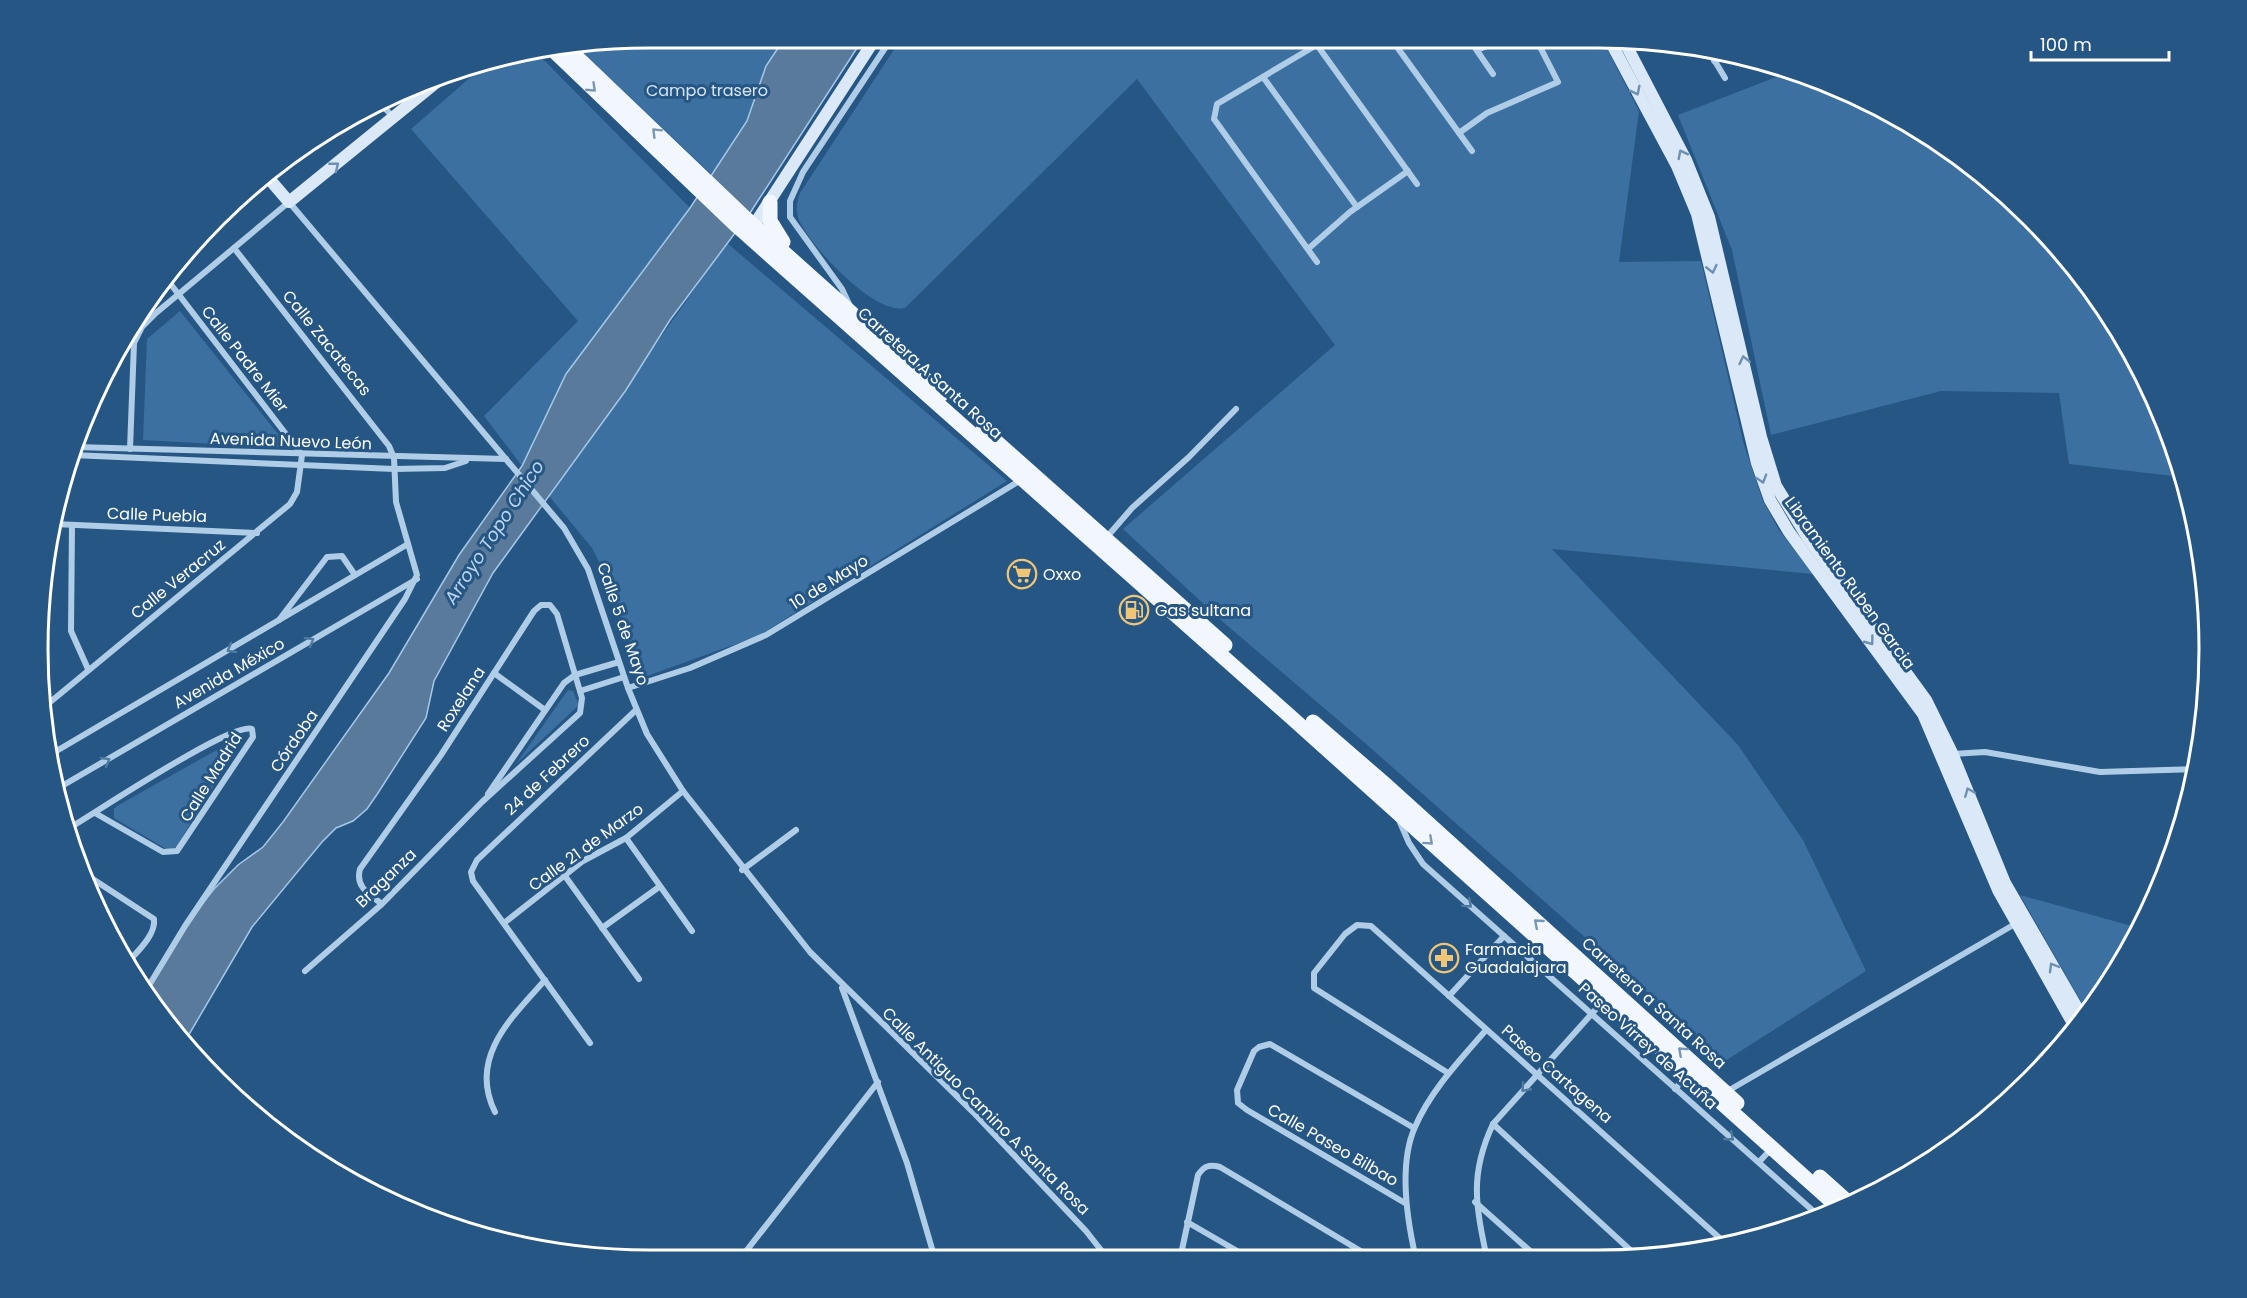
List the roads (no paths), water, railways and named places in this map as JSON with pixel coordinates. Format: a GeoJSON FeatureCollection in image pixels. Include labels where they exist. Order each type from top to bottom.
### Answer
{"type":"FeatureCollection","features":[{"type":"Feature","properties":{"kind":"main road","name":"Carretera A Santa Rosa"},"geometry":{"type":"LineString","coordinates":[[572,53],[695,179]]}},
{"type":"Feature","properties":{"kind":"main road","name":"Carretera A Santa Rosa"},"geometry":{"type":"LineString","coordinates":[[559,55],[1027,476],[1296,714]]}},
{"type":"Feature","properties":{"kind":"main road"},"geometry":{"type":"LineString","coordinates":[[770,201],[770,221],[773,231],[803,261],[809,274]]}},
{"type":"Feature","properties":{"kind":"main road","name":"Carretera A Santa Rosa"},"geometry":{"type":"LineString","coordinates":[[745,222],[809,274],[1027,476],[1106,538],[1296,714]]}},
{"type":"Feature","properties":{"kind":"main road","name":"Carretera a Santa Rosa"},"geometry":{"type":"LineString","coordinates":[[1296,714],[1395,810],[1725,1092],[1843,1197]]}},
{"type":"Feature","properties":{"kind":"main road","name":"Carretera a Santa Rosa"},"geometry":{"type":"LineString","coordinates":[[1296,714],[1609,994],[1689,1073],[1832,1202]]}},
{"type":"Feature","properties":{"kind":"street"},"geometry":{"type":"LineString","coordinates":[[745,222],[770,201],[869,48]]}},
{"type":"Feature","properties":{"kind":"street"},"geometry":{"type":"LineString","coordinates":[[852,313],[842,289],[799,231],[790,217],[789,209],[793,193],[803,172],[885,48]]}},
{"type":"Feature","properties":{"kind":"street"},"geometry":{"type":"LineString","coordinates":[[1312,48],[1216,104],[1214,119],[1317,262]]}},
{"type":"Feature","properties":{"kind":"street"},"geometry":{"type":"LineString","coordinates":[[1319,48],[1417,184]]}},
{"type":"Feature","properties":{"kind":"street"},"geometry":{"type":"LineString","coordinates":[[1398,48],[1472,151]]}},
{"type":"Feature","properties":{"kind":"street"},"geometry":{"type":"LineString","coordinates":[[1482,48],[1477,50],[1493,74]]}},
{"type":"Feature","properties":{"kind":"street"},"geometry":{"type":"LineString","coordinates":[[1459,133],[1487,113],[1558,82],[1541,48]]}},
{"type":"Feature","properties":{"kind":"street","name":"Libramiento Ruben Garcia"},"geometry":{"type":"LineString","coordinates":[[1614,48],[1677,166],[1697,214],[1757,463],[1770,500],[1789,532],[1906,689],[1948,755],[2005,883],[2078,1010]]}},
{"type":"Feature","properties":{"kind":"street","name":"Libramiento Ruben Garcia"},"geometry":{"type":"LineString","coordinates":[[1628,49],[1686,160],[1709,217],[1761,437],[1776,486],[1802,529],[1926,700],[1995,883],[2015,924],[2071,1020]]}},
{"type":"Feature","properties":{"kind":"street"},"geometry":{"type":"LineString","coordinates":[[1714,61],[1725,78]]}},
{"type":"Feature","properties":{"kind":"street"},"geometry":{"type":"LineString","coordinates":[[1263,77],[1357,207]]}},
{"type":"Feature","properties":{"kind":"street"},"geometry":{"type":"LineString","coordinates":[[80,455],[100,456],[127,452],[135,339],[147,321],[426,91]]}},
{"type":"Feature","properties":{"kind":"street"},"geometry":{"type":"LineString","coordinates":[[385,109],[394,118]]}},
{"type":"Feature","properties":{"kind":"street"},"geometry":{"type":"LineString","coordinates":[[1308,249],[1357,207],[1408,171]]}},
{"type":"Feature","properties":{"kind":"street","name":"Calle 5 de Mayo"},"geometry":{"type":"LineString","coordinates":[[272,182],[564,528],[588,569],[636,710],[660,758],[742,870],[810,952],[841,985]]}},
{"type":"Feature","properties":{"kind":"street"},"geometry":{"type":"LineString","coordinates":[[279,190],[290,195],[303,191]]}},
{"type":"Feature","properties":{"kind":"street","name":"Calle Zacatecas"},"geometry":{"type":"LineString","coordinates":[[234,248],[383,435],[394,458]]}},
{"type":"Feature","properties":{"kind":"street","name":"Calle Padre Mier"},"geometry":{"type":"LineString","coordinates":[[171,285],[302,455]]}},
{"type":"Feature","properties":{"kind":"street"},"geometry":{"type":"LineString","coordinates":[[1106,538],[1132,508],[1190,457],[1236,409]]}},
{"type":"Feature","properties":{"kind":"street","name":"Avenida Nuevo León"},"geometry":{"type":"LineString","coordinates":[[83,447],[137,453],[160,450],[394,458],[506,459]]}},
{"type":"Feature","properties":{"kind":"street"},"geometry":{"type":"LineString","coordinates":[[99,448],[100,456]]}},
{"type":"Feature","properties":{"kind":"street"},"geometry":{"type":"LineString","coordinates":[[160,450],[160,458]]}},
{"type":"Feature","properties":{"kind":"street"},"geometry":{"type":"LineString","coordinates":[[211,452],[211,460]]}},
{"type":"Feature","properties":{"kind":"street"},"geometry":{"type":"LineString","coordinates":[[137,453],[160,458],[394,469],[445,468],[473,459]]}},
{"type":"Feature","properties":{"kind":"street"},"geometry":{"type":"LineString","coordinates":[[250,461],[251,453]]}},
{"type":"Feature","properties":{"kind":"street","name":"Calle Veracruz"},"geometry":{"type":"LineString","coordinates":[[50,702],[258,533],[290,504],[297,492],[302,455]]}},
{"type":"Feature","properties":{"kind":"street"},"geometry":{"type":"LineString","coordinates":[[394,458],[396,502],[417,567],[417,579]]}},
{"type":"Feature","properties":{"kind":"street","name":"10 de Mayo"},"geometry":{"type":"LineString","coordinates":[[628,688],[690,668],[766,635],[1027,476]]}},
{"type":"Feature","properties":{"kind":"street","name":"Calle Puebla"},"geometry":{"type":"LineString","coordinates":[[62,524],[258,533]]}},
{"type":"Feature","properties":{"kind":"street"},"geometry":{"type":"LineString","coordinates":[[72,525],[71,631],[88,669]]}},
{"type":"Feature","properties":{"kind":"street","name":"Avenida México"},"geometry":{"type":"LineString","coordinates":[[57,751],[408,544]]}},
{"type":"Feature","properties":{"kind":"street"},"geometry":{"type":"LineString","coordinates":[[277,622],[322,560],[332,555],[342,556],[356,576]]}},
{"type":"Feature","properties":{"kind":"street","name":"Avenida México"},"geometry":{"type":"LineString","coordinates":[[64,785],[417,579]]}},
{"type":"Feature","properties":{"kind":"street","name":"Córdoba"},"geometry":{"type":"LineString","coordinates":[[150,984],[185,926],[417,579]]}},
{"type":"Feature","properties":{"kind":"street","name":"Roxelana"},"geometry":{"type":"LineString","coordinates":[[382,904],[364,891],[359,883],[360,869],[441,755],[534,611],[546,604],[550,605],[557,614],[580,691],[583,703],[581,710]]}},
{"type":"Feature","properties":{"kind":"street"},"geometry":{"type":"LineString","coordinates":[[575,675],[619,662]]}},
{"type":"Feature","properties":{"kind":"street"},"geometry":{"type":"LineString","coordinates":[[494,673],[545,710]]}},
{"type":"Feature","properties":{"kind":"street","name":"Braganza"},"geometry":{"type":"LineString","coordinates":[[482,802],[564,683],[575,675]]}},
{"type":"Feature","properties":{"kind":"street"},"geometry":{"type":"LineString","coordinates":[[580,691],[624,677]]}},
{"type":"Feature","properties":{"kind":"street","name":"Braganza"},"geometry":{"type":"LineString","coordinates":[[305,971],[382,904],[482,802],[581,710]]}},
{"type":"Feature","properties":{"kind":"street","name":"24 de Febrero"},"geometry":{"type":"LineString","coordinates":[[504,923],[473,881],[471,872],[477,860],[636,710]]}},
{"type":"Feature","properties":{"kind":"street","name":"Calle Madrid"},"geometry":{"type":"LineString","coordinates":[[74,825],[197,749],[232,732],[247,727],[252,729],[253,737],[177,851],[163,852],[95,813]]}},
{"type":"Feature","properties":{"kind":"street"},"geometry":{"type":"LineString","coordinates":[[1948,755],[1985,752],[2100,772],[2186,769]]}},
{"type":"Feature","properties":{"kind":"street","name":"Calle 21 de Marzo"},"geometry":{"type":"LineString","coordinates":[[504,923],[592,855],[626,838],[683,791]]}},
{"type":"Feature","properties":{"kind":"street","name":"Paseo Virrey de Acuña"},"geometry":{"type":"LineString","coordinates":[[1395,810],[1409,843],[1423,864],[1813,1210]]}},
{"type":"Feature","properties":{"kind":"street"},"geometry":{"type":"LineString","coordinates":[[742,870],[796,830]]}},
{"type":"Feature","properties":{"kind":"street"},"geometry":{"type":"LineString","coordinates":[[626,838],[692,931]]}},
{"type":"Feature","properties":{"kind":"street"},"geometry":{"type":"LineString","coordinates":[[565,876],[639,979]]}},
{"type":"Feature","properties":{"kind":"street"},"geometry":{"type":"LineString","coordinates":[[94,880],[151,915],[154,928],[133,956]]}},
{"type":"Feature","properties":{"kind":"street"},"geometry":{"type":"LineString","coordinates":[[602,928],[659,887]]}},
{"type":"Feature","properties":{"kind":"street"},"geometry":{"type":"LineString","coordinates":[[504,923],[590,1043]]}},
{"type":"Feature","properties":{"kind":"street","name":"Paseo Cartagena"},"geometry":{"type":"LineString","coordinates":[[1448,1073],[1314,988],[1314,973],[1352,928],[1362,924],[1371,926],[1719,1237]]}},
{"type":"Feature","properties":{"kind":"street"},"geometry":{"type":"LineString","coordinates":[[1725,1092],[2015,924]]}},
{"type":"Feature","properties":{"kind":"street"},"geometry":{"type":"LineString","coordinates":[[1449,996],[1504,936]]}},
{"type":"Feature","properties":{"kind":"street"},"geometry":{"type":"LineString","coordinates":[[495,1112],[488,1098],[484,1080],[491,1053],[504,1026],[545,980]]}},
{"type":"Feature","properties":{"kind":"street"},"geometry":{"type":"LineString","coordinates":[[841,985],[878,1082],[926,1223],[933,1250]]}},
{"type":"Feature","properties":{"kind":"street","name":"Calle Antiguo Camino A Santa Rosa"},"geometry":{"type":"LineString","coordinates":[[841,985],[973,1112],[1086,1231],[1101,1250]]}},
{"type":"Feature","properties":{"kind":"street"},"geometry":{"type":"LineString","coordinates":[[1484,1250],[1475,1202],[1478,1161],[1492,1124],[1609,994]]}},
{"type":"Feature","properties":{"kind":"street"},"geometry":{"type":"LineString","coordinates":[[1414,1250],[1405,1203],[1414,1128],[1448,1073],[1486,1030]]}},
{"type":"Feature","properties":{"kind":"street","name":"Calle Paseo Bilbao"},"geometry":{"type":"LineString","coordinates":[[1405,1203],[1247,1110],[1239,1103],[1237,1090],[1254,1051],[1264,1044],[1277,1047],[1414,1128]]}},
{"type":"Feature","properties":{"kind":"street"},"geometry":{"type":"LineString","coordinates":[[1675,1089],[1689,1073]]}},
{"type":"Feature","properties":{"kind":"street"},"geometry":{"type":"LineString","coordinates":[[747,1250],[878,1082]]}},
{"type":"Feature","properties":{"kind":"street"},"geometry":{"type":"LineString","coordinates":[[1492,1124],[1629,1249]]}},
{"type":"Feature","properties":{"kind":"street"},"geometry":{"type":"LineString","coordinates":[[1759,1162],[1772,1148]]}},
{"type":"Feature","properties":{"kind":"street"},"geometry":{"type":"LineString","coordinates":[[1182,1250],[1198,1175],[1207,1166],[1220,1167],[1359,1250]]}},
{"type":"Feature","properties":{"kind":"street"},"geometry":{"type":"LineString","coordinates":[[1475,1202],[1529,1250]]}},
{"type":"Feature","properties":{"kind":"street"},"geometry":{"type":"LineString","coordinates":[[1187,1221],[1236,1250]]}},
{"type":"Feature","properties":{"kind":"water","name":"Arroyo Topo Chico"},"geometry":{"type":"Polygon","coordinates":[[[778,48],[857,48],[750,213],[670,320],[626,390],[493,573],[434,681],[426,718],[378,793],[367,809],[353,821],[336,828],[322,842],[252,927],[189,1035],[150,984],[185,926],[214,889],[238,865],[263,847],[389,673],[459,555],[522,466],[566,374],[690,208],[747,121],[766,66],[778,48]]]}},
{"type":"Feature","properties":{"kind":"place","name":"Oxxo"},"geometry":{"type":"Point","coordinates":[1022,574]}},
{"type":"Feature","properties":{"kind":"place","name":"Gas sultana"},"geometry":{"type":"Point","coordinates":[1134,610]}},
{"type":"Feature","properties":{"kind":"place","name":"Farmacia Guadalajara"},"geometry":{"type":"Point","coordinates":[1444,958]}},
{"type":"Feature","properties":{"kind":"park label","name":"Campo trasero"},"geometry":{"type":"Point","coordinates":[707,90]}}]}
